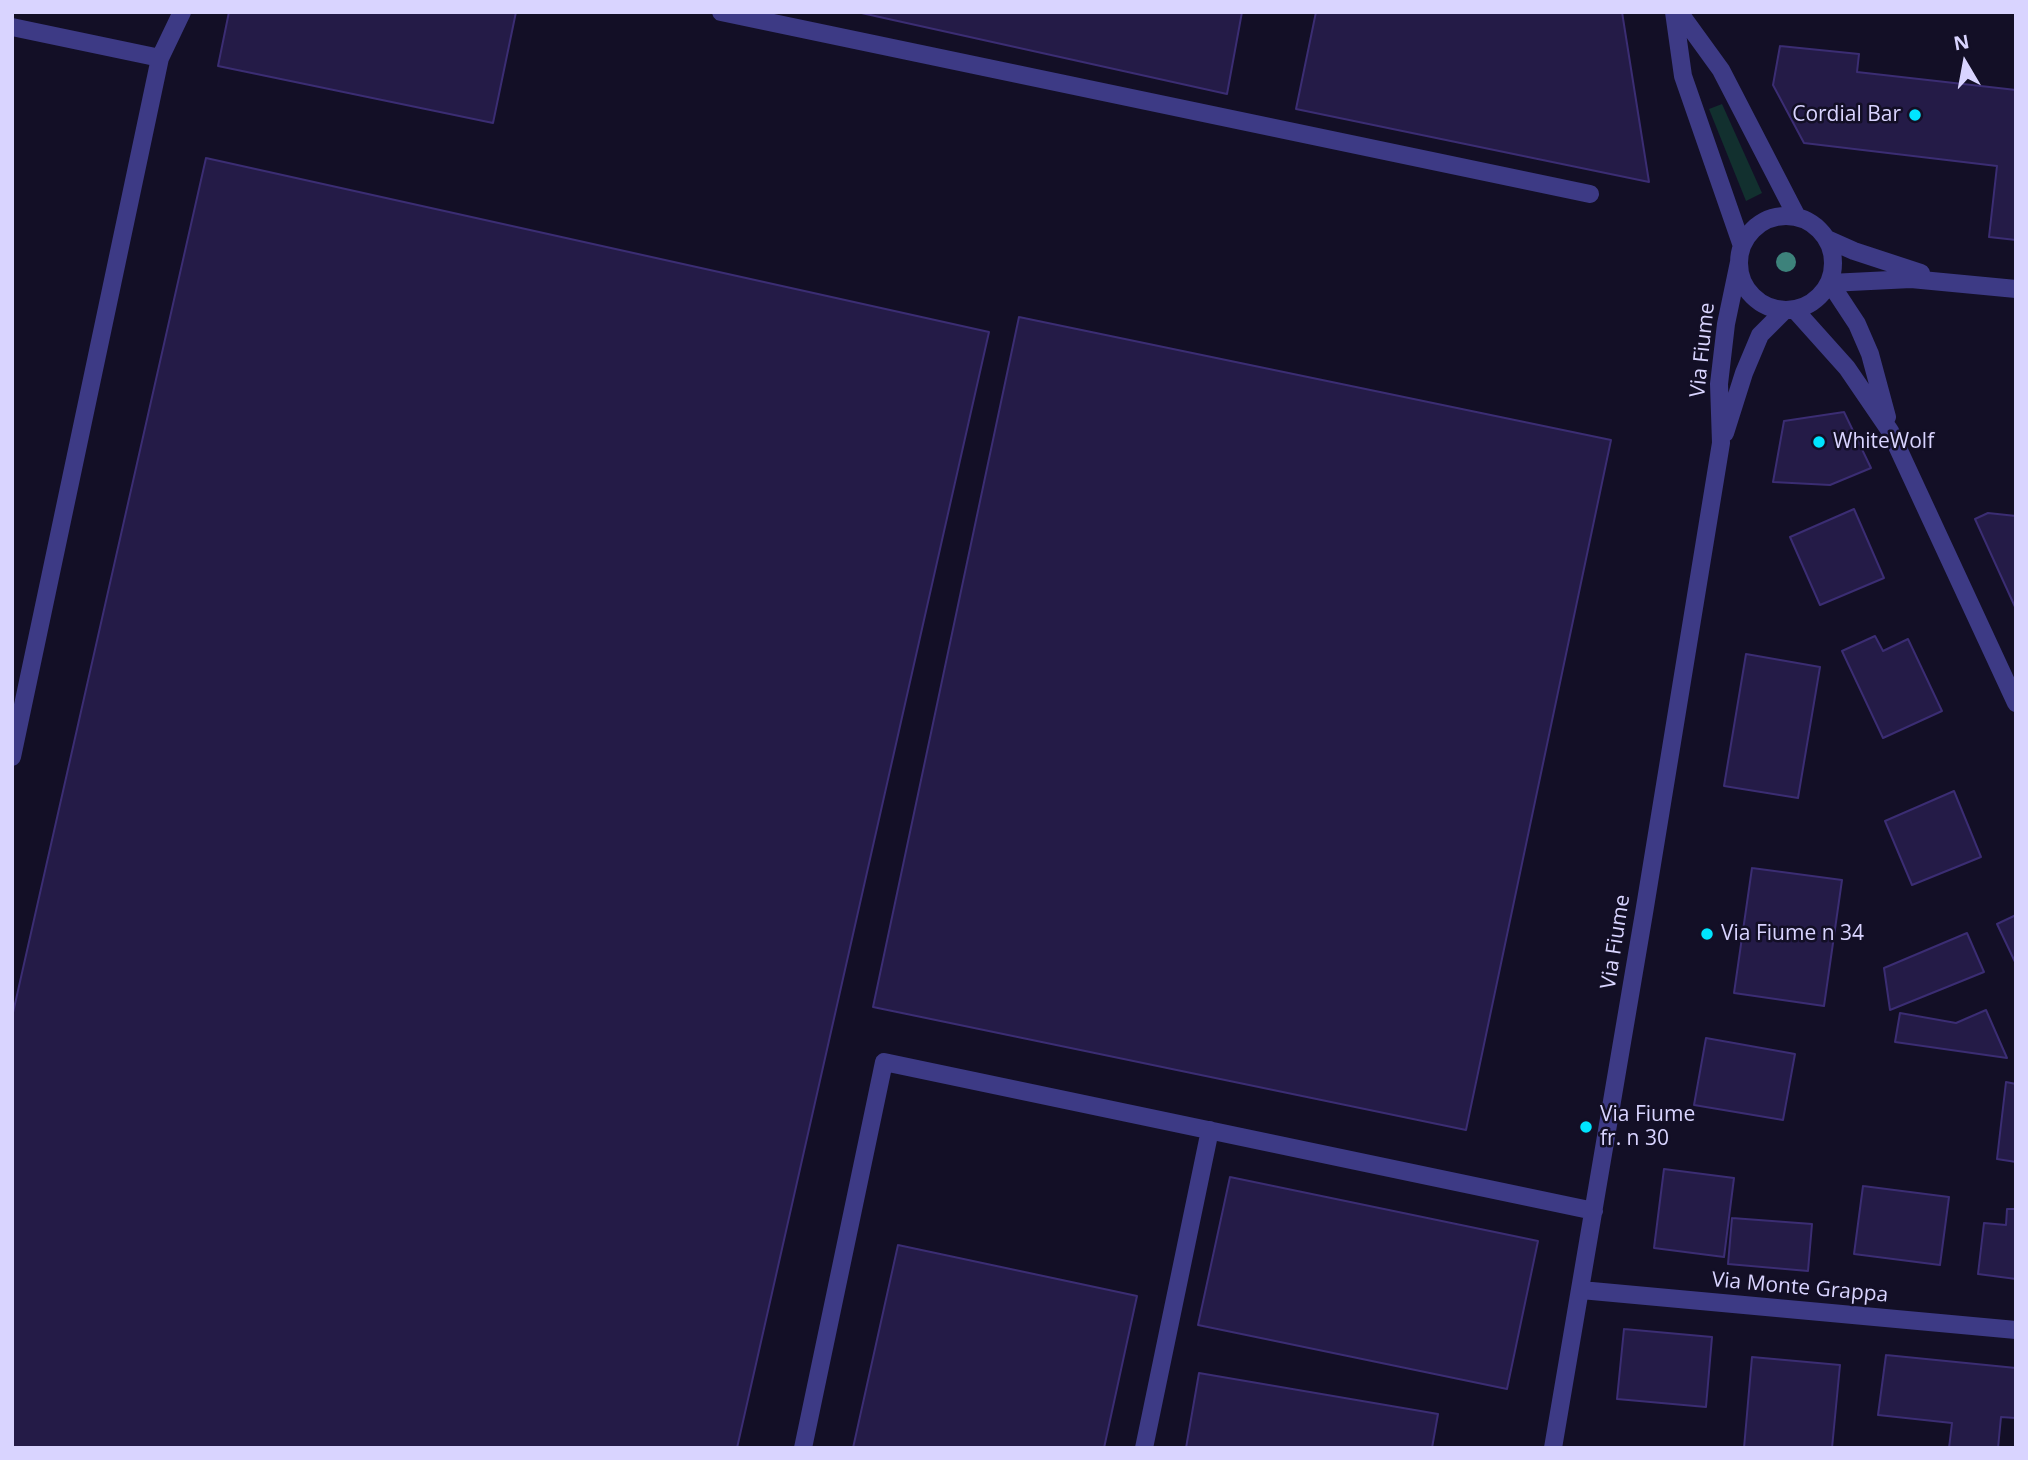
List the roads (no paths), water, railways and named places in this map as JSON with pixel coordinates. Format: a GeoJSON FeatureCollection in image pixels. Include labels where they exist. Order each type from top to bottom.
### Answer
{"type":"FeatureCollection","features":[{"type":"Feature","properties":{"kind":"street"},"geometry":{"type":"LineString","coordinates":[[12,757],[160,58],[182,12]]}},
{"type":"Feature","properties":{"kind":"street"},"geometry":{"type":"LineString","coordinates":[[721,12],[1590,194]]}},
{"type":"Feature","properties":{"kind":"street"},"geometry":{"type":"LineString","coordinates":[[1676,12],[1731,89],[1797,217]]}},
{"type":"Feature","properties":{"kind":"street"},"geometry":{"type":"LineString","coordinates":[[1676,12],[1683,76],[1740,254],[1742,281],[1751,296],[1766,307],[1790,310],[1815,300],[1830,283],[1833,261],[1828,239]]}},
{"type":"Feature","properties":{"kind":"street"},"geometry":{"type":"LineString","coordinates":[[12,27],[160,58]]}},
{"type":"Feature","properties":{"kind":"street"},"geometry":{"type":"LineString","coordinates":[[1740,254],[1748,235],[1758,225],[1770,218],[1797,217],[1809,221],[1828,239],[1898,266],[1951,281]]}},
{"type":"Feature","properties":{"kind":"street","name":"Via Fiume"},"geometry":{"type":"LineString","coordinates":[[1721,443],[1719,384],[1726,324],[1740,254]]}},
{"type":"Feature","properties":{"kind":"street"},"geometry":{"type":"LineString","coordinates":[[1830,283],[1884,279],[1951,281],[2016,289]]}},
{"type":"Feature","properties":{"kind":"street"},"geometry":{"type":"LineString","coordinates":[[1830,283],[1857,324],[1870,354],[1890,431]]}},
{"type":"Feature","properties":{"kind":"street"},"geometry":{"type":"LineString","coordinates":[[1790,310],[1847,368],[1890,431],[2016,703]]}},
{"type":"Feature","properties":{"kind":"street","name":"Via Fiume"},"geometry":{"type":"LineString","coordinates":[[1553,1448],[1721,443],[1744,373],[1760,335],[1790,310]]}},
{"type":"Feature","properties":{"kind":"street"},"geometry":{"type":"LineString","coordinates":[[803,1448],[884,1062],[1594,1211]]}},
{"type":"Feature","properties":{"kind":"street"},"geometry":{"type":"LineString","coordinates":[[1144,1448],[1210,1130]]}},
{"type":"Feature","properties":{"kind":"street","name":"Via Monte Grappa"},"geometry":{"type":"LineString","coordinates":[[1581,1290],[2016,1330]]}},
{"type":"Feature","properties":{"kind":"place","name":"Cordial Bar"},"geometry":{"type":"Point","coordinates":[1915,115]}},
{"type":"Feature","properties":{"kind":"place","name":"WhiteWolf"},"geometry":{"type":"Point","coordinates":[1819,442]}},
{"type":"Feature","properties":{"kind":"place","name":"Via Fiume n 34"},"geometry":{"type":"Point","coordinates":[1707,934]}},
{"type":"Feature","properties":{"kind":"place","name":"Via Fiume fr. n 30"},"geometry":{"type":"Point","coordinates":[1586,1127]}}]}
